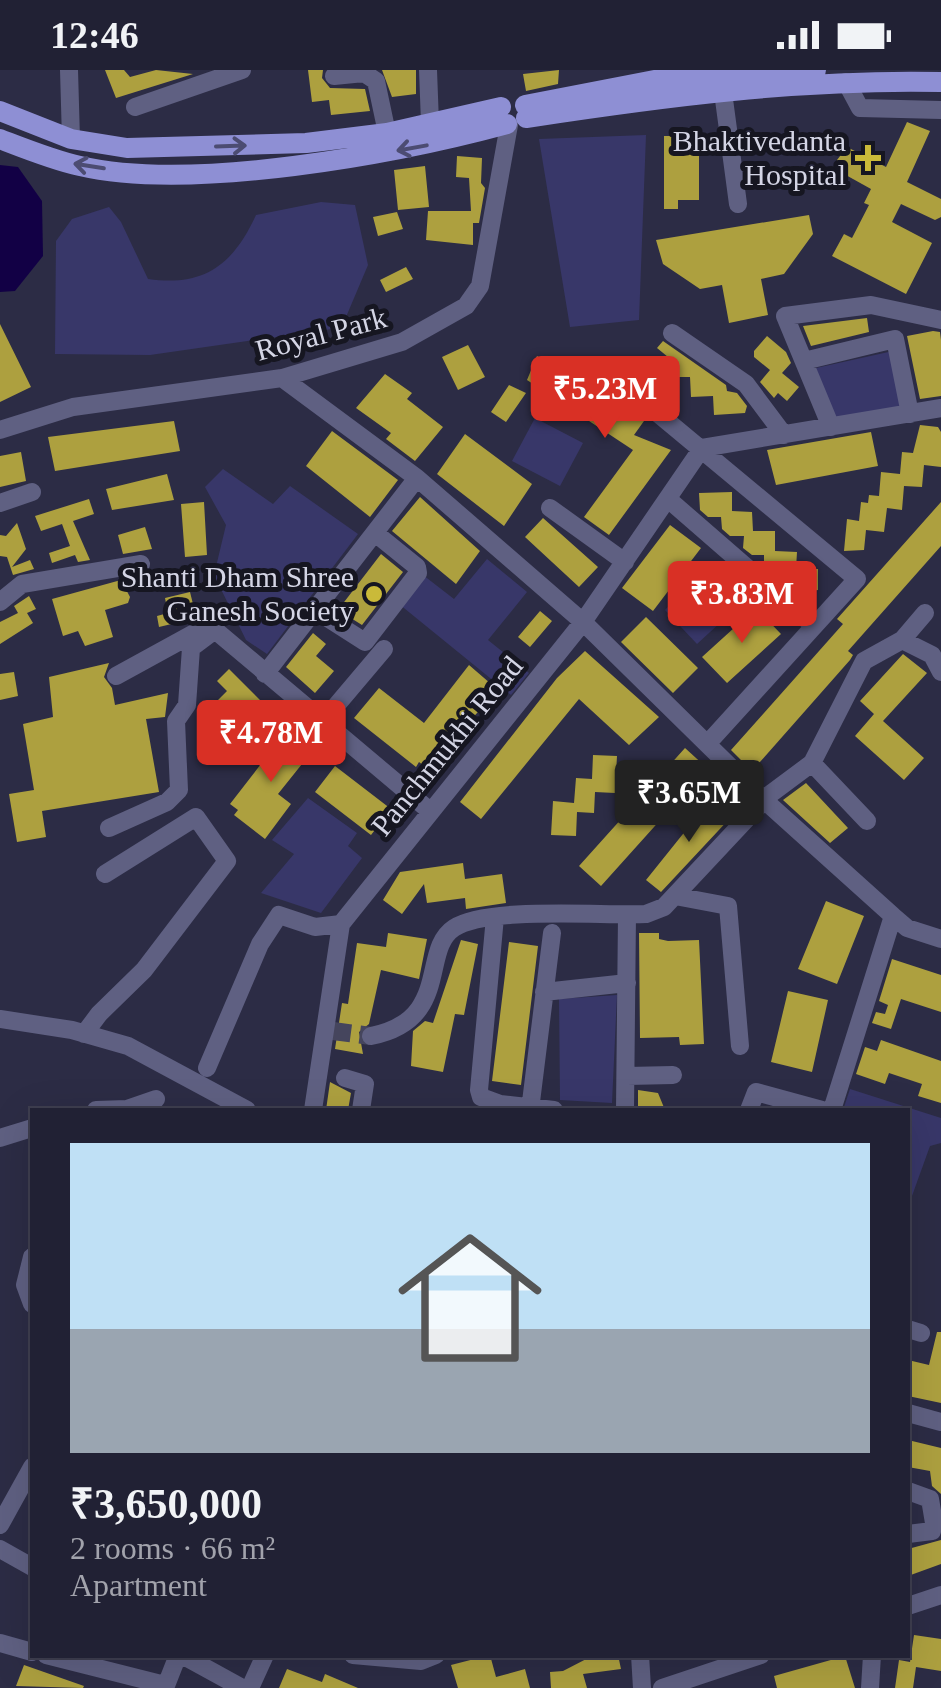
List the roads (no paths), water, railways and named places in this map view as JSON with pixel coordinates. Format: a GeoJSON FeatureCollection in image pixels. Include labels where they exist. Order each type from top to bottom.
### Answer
{"type":"FeatureCollection","features":[{"type":"Feature","properties":{"kind":"main road"},"geometry":{"type":"LineString","coordinates":[[0,111],[62,135],[127,148],[306,143],[816,70]]}},
{"type":"Feature","properties":{"kind":"main road"},"geometry":{"type":"LineString","coordinates":[[0,139],[83,167],[129,172],[258,168],[400,150],[661,75],[941,82]]}},
{"type":"Feature","properties":{"kind":"main road"},"geometry":{"type":"LineString","coordinates":[[44,155],[62,135]]}},
{"type":"Feature","properties":{"kind":"street"},"geometry":{"type":"LineString","coordinates":[[62,135],[69,70]]}},
{"type":"Feature","properties":{"kind":"street"},"geometry":{"type":"LineString","coordinates":[[135,108],[205,77],[242,70]]}},
{"type":"Feature","properties":{"kind":"street"},"geometry":{"type":"LineString","coordinates":[[428,70],[430,123]]}},
{"type":"Feature","properties":{"kind":"street"},"geometry":{"type":"LineString","coordinates":[[334,76],[366,72],[378,84],[387,133]]}},
{"type":"Feature","properties":{"kind":"street"},"geometry":{"type":"LineString","coordinates":[[733,79],[738,204]]}},
{"type":"Feature","properties":{"kind":"street"},"geometry":{"type":"LineString","coordinates":[[846,82],[860,108],[941,110]]}},
{"type":"Feature","properties":{"kind":"street","name":"Royal Park"},"geometry":{"type":"LineString","coordinates":[[0,430],[73,406],[282,378],[402,342],[473,298],[480,286],[513,116]]}},
{"type":"Feature","properties":{"kind":"street"},"geometry":{"type":"LineString","coordinates":[[830,427],[785,316],[871,305],[941,320]]}},
{"type":"Feature","properties":{"kind":"street"},"geometry":{"type":"LineString","coordinates":[[889,311],[910,414]]}},
{"type":"Feature","properties":{"kind":"street"},"geometry":{"type":"LineString","coordinates":[[672,333],[746,384],[784,435]]}},
{"type":"Feature","properties":{"kind":"street"},"geometry":{"type":"LineString","coordinates":[[804,361],[895,339]]}},
{"type":"Feature","properties":{"kind":"street"},"geometry":{"type":"LineString","coordinates":[[602,367],[857,579],[708,743]]}},
{"type":"Feature","properties":{"kind":"street"},"geometry":{"type":"LineString","coordinates":[[282,378],[417,478],[583,622],[764,800],[907,928],[941,939]]}},
{"type":"Feature","properties":{"kind":"street"},"geometry":{"type":"LineString","coordinates":[[702,448],[941,408]]}},
{"type":"Feature","properties":{"kind":"street","name":"Panchmukhi Road"},"geometry":{"type":"LineString","coordinates":[[341,924],[583,622],[624,562],[673,503],[702,448]]}},
{"type":"Feature","properties":{"kind":"street"},"geometry":{"type":"LineString","coordinates":[[265,674],[417,478]]}},
{"type":"Feature","properties":{"kind":"street"},"geometry":{"type":"LineString","coordinates":[[0,503],[32,492]]}},
{"type":"Feature","properties":{"kind":"street"},"geometry":{"type":"LineString","coordinates":[[673,503],[814,626]]}},
{"type":"Feature","properties":{"kind":"street"},"geometry":{"type":"LineString","coordinates":[[550,508],[624,562]]}},
{"type":"Feature","properties":{"kind":"street"},"geometry":{"type":"LineString","coordinates":[[316,610],[366,642],[418,573],[375,533]]}},
{"type":"Feature","properties":{"kind":"street"},"geometry":{"type":"LineString","coordinates":[[0,602],[22,584],[141,564]]}},
{"type":"Feature","properties":{"kind":"street"},"geometry":{"type":"LineString","coordinates":[[371,1036],[398,1027],[420,1008],[451,929],[495,917],[627,915],[664,908],[764,800],[812,762],[864,661],[902,640],[926,613]]}},
{"type":"Feature","properties":{"kind":"street"},"geometry":{"type":"LineString","coordinates":[[116,676],[204,625],[430,811]]}},
{"type":"Feature","properties":{"kind":"street"},"geometry":{"type":"LineString","coordinates":[[109,828],[167,802],[179,790],[176,721],[187,706],[191,648],[216,631]]}},
{"type":"Feature","properties":{"kind":"street"},"geometry":{"type":"LineString","coordinates":[[902,640],[932,655],[941,672]]}},
{"type":"Feature","properties":{"kind":"street"},"geometry":{"type":"LineString","coordinates":[[324,720],[384,650]]}},
{"type":"Feature","properties":{"kind":"street"},"geometry":{"type":"LineString","coordinates":[[812,762],[867,822]]}},
{"type":"Feature","properties":{"kind":"street"},"geometry":{"type":"LineString","coordinates":[[84,1034],[98,1014],[144,970],[228,861],[196,817],[105,874]]}},
{"type":"Feature","properties":{"kind":"street"},"geometry":{"type":"LineString","coordinates":[[676,896],[728,906],[740,1046]]}},
{"type":"Feature","properties":{"kind":"street"},"geometry":{"type":"LineString","coordinates":[[207,1068],[260,944],[279,915],[315,927],[341,924],[330,1031],[313,1108]]}},
{"type":"Feature","properties":{"kind":"street"},"geometry":{"type":"LineString","coordinates":[[625,1108],[627,915]]}},
{"type":"Feature","properties":{"kind":"street"},"geometry":{"type":"LineString","coordinates":[[833,1108],[893,916]]}},
{"type":"Feature","properties":{"kind":"street"},"geometry":{"type":"LineString","coordinates":[[495,917],[479,1090],[484,1098],[530,1108],[552,933]]}},
{"type":"Feature","properties":{"kind":"street"},"geometry":{"type":"LineString","coordinates":[[544,992],[627,982]]}},
{"type":"Feature","properties":{"kind":"street"},"geometry":{"type":"LineString","coordinates":[[0,1019],[128,1046],[243,1108]]}},
{"type":"Feature","properties":{"kind":"street"},"geometry":{"type":"LineString","coordinates":[[627,1076],[673,1076]]}},
{"type":"Feature","properties":{"kind":"street"},"geometry":{"type":"LineString","coordinates":[[345,1078],[365,1084],[361,1108]]}},
{"type":"Feature","properties":{"kind":"street"},"geometry":{"type":"LineString","coordinates":[[750,1108],[756,1092],[810,1108]]}},
{"type":"Feature","properties":{"kind":"street"},"geometry":{"type":"LineString","coordinates":[[127,1108],[156,1099]]}},
{"type":"Feature","properties":{"kind":"street"},"geometry":{"type":"LineString","coordinates":[[0,1138],[30,1129]]}},
{"type":"Feature","properties":{"kind":"street"},"geometry":{"type":"LineString","coordinates":[[30,1265],[25,1285],[30,1299]]}},
{"type":"Feature","properties":{"kind":"street"},"geometry":{"type":"LineString","coordinates":[[910,1414],[941,1422]]}},
{"type":"Feature","properties":{"kind":"street"},"geometry":{"type":"LineString","coordinates":[[0,1524],[30,1471]]}},
{"type":"Feature","properties":{"kind":"street"},"geometry":{"type":"LineString","coordinates":[[910,1492],[930,1499],[938,1523],[932,1531],[910,1534]]}},
{"type":"Feature","properties":{"kind":"street"},"geometry":{"type":"LineString","coordinates":[[0,1550],[30,1566]]}},
{"type":"Feature","properties":{"kind":"street"},"geometry":{"type":"LineString","coordinates":[[910,1605],[941,1595]]}},
{"type":"Feature","properties":{"kind":"street"},"geometry":{"type":"LineString","coordinates":[[0,1644],[30,1652]]}},
{"type":"Feature","properties":{"kind":"street"},"geometry":{"type":"LineString","coordinates":[[57,1658],[165,1687],[179,1658]]}},
{"type":"Feature","properties":{"kind":"street"},"geometry":{"type":"LineString","coordinates":[[186,1658],[242,1688]]}},
{"type":"Feature","properties":{"kind":"street"},"geometry":{"type":"LineString","coordinates":[[250,1688],[264,1658]]}},
{"type":"Feature","properties":{"kind":"street"},"geometry":{"type":"LineString","coordinates":[[390,1658],[427,1658]]}},
{"type":"Feature","properties":{"kind":"street"},"geometry":{"type":"LineString","coordinates":[[640,1658],[642,1688]]}},
{"type":"Feature","properties":{"kind":"street"},"geometry":{"type":"LineString","coordinates":[[662,1688],[752,1658]]}},
{"type":"Feature","properties":{"kind":"street"},"geometry":{"type":"LineString","coordinates":[[870,1688],[872,1658]]}},
{"type":"Feature","properties":{"kind":"tunnel"},"geometry":{"type":"LineString","coordinates":[[333,1031],[371,1036]]}},
{"type":"Feature","properties":{"kind":"place","name":"Bhaktivedanta Hospital"},"geometry":{"type":"Point","coordinates":[868,158]}},
{"type":"Feature","properties":{"kind":"place","name":"Shanti Dham Shree Ganesh Society"},"geometry":{"type":"Point","coordinates":[374,594]}}]}
